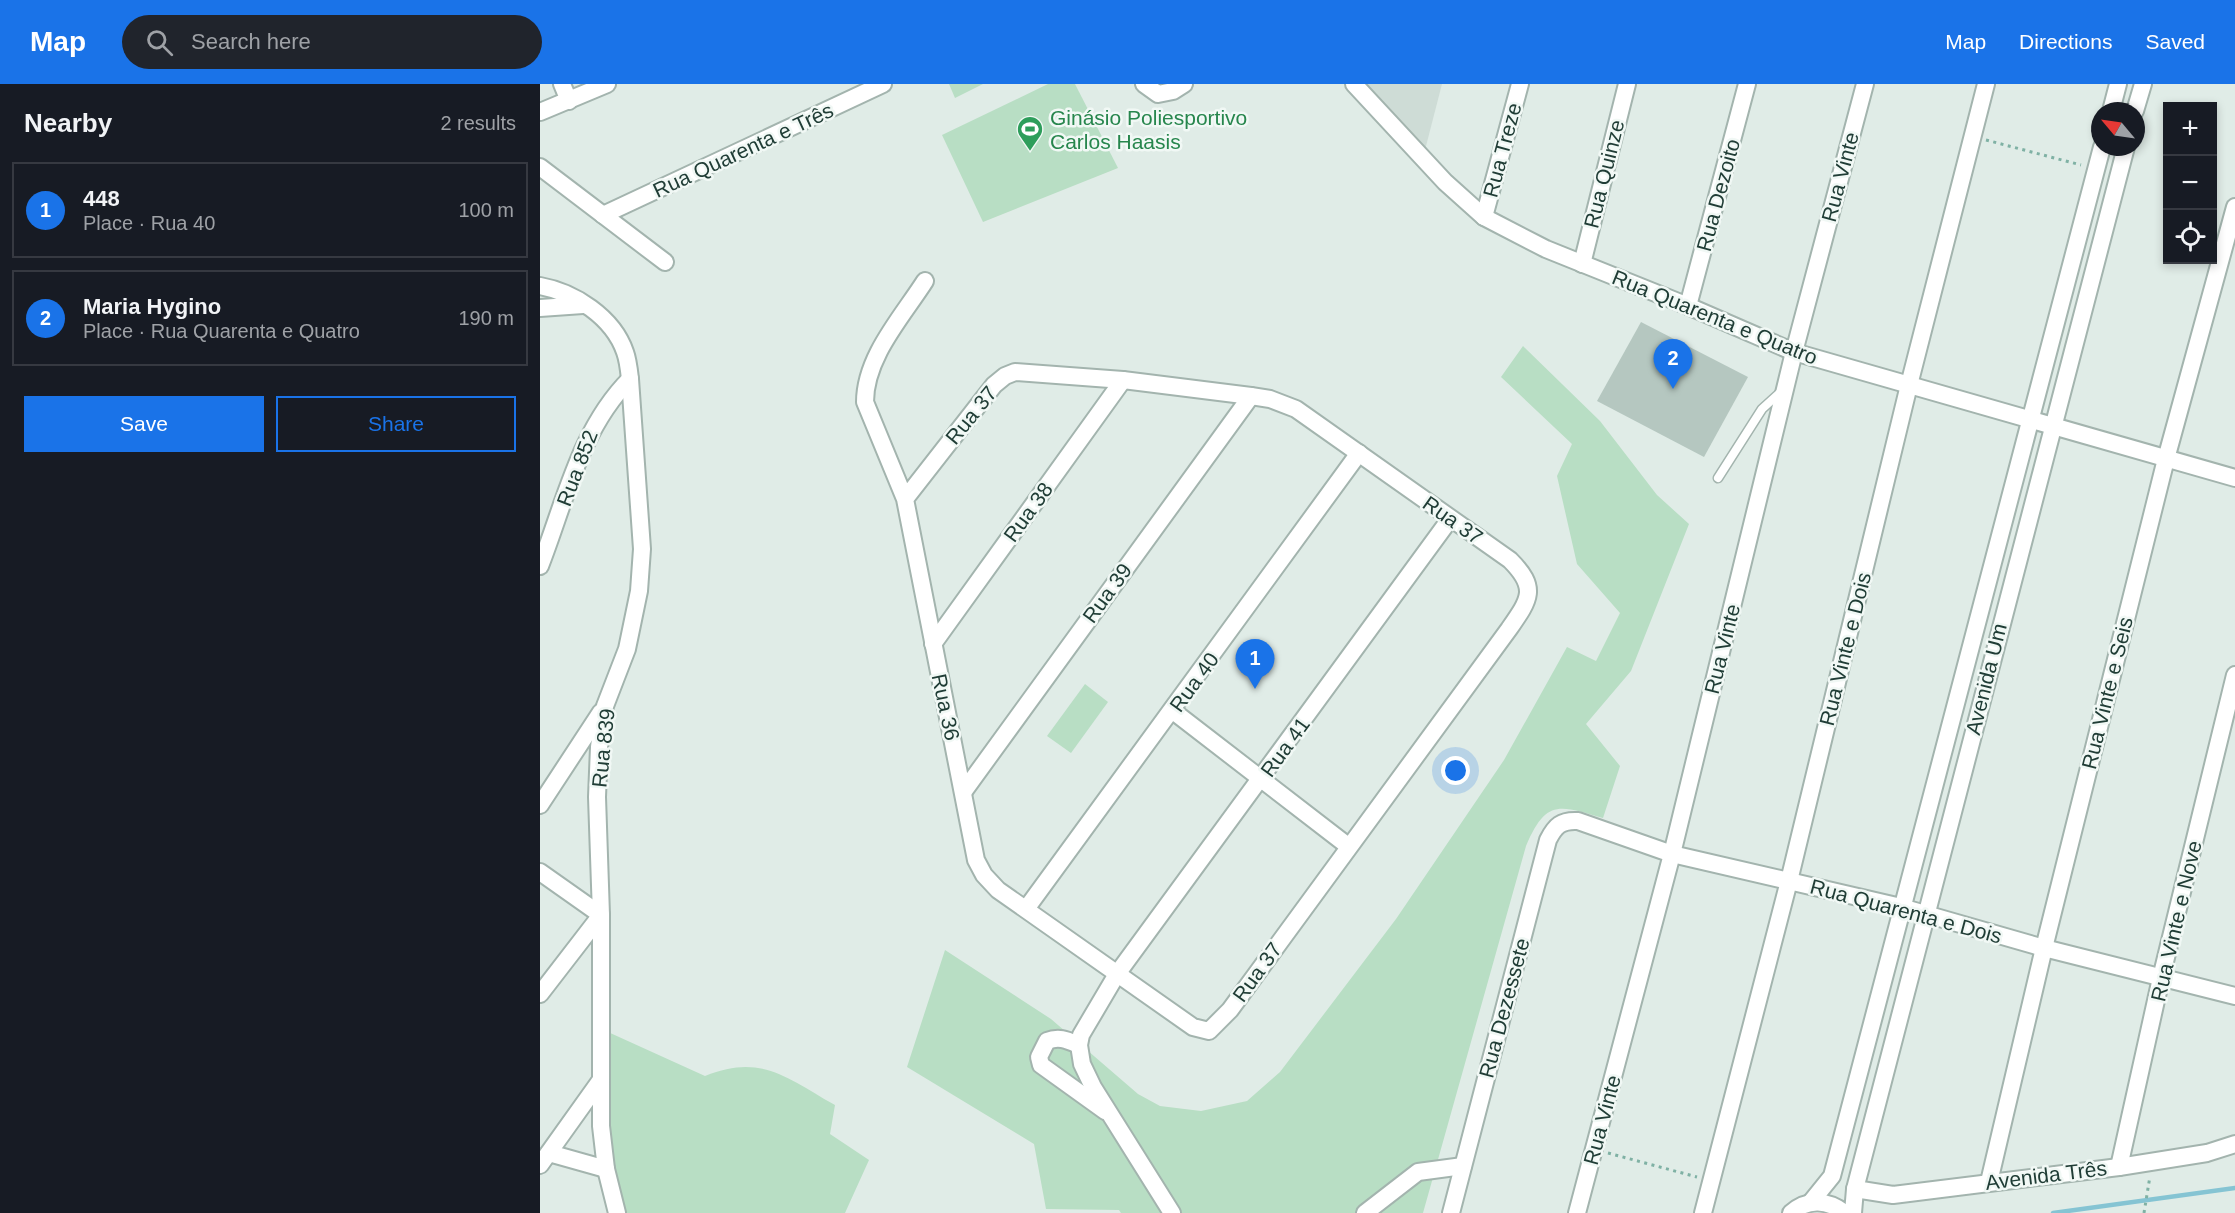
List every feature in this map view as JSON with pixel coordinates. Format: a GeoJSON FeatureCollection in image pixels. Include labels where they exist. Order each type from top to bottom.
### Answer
{"type":"FeatureCollection","features":[{"type":"Feature","properties":{"kind":"street"},"geometry":{"type":"LineString","coordinates":[[562,84],[569,101]]}},
{"type":"Feature","properties":{"kind":"street"},"geometry":{"type":"LineString","coordinates":[[540,112],[607,84]]}},
{"type":"Feature","properties":{"kind":"street","name":"Rua Quarenta e Três"},"geometry":{"type":"LineString","coordinates":[[603,215],[883,84]]}},
{"type":"Feature","properties":{"kind":"street"},"geometry":{"type":"LineString","coordinates":[[1143,84],[1158,94],[1173,91],[1184,84]]}},
{"type":"Feature","properties":{"kind":"street","name":"Rua Quarenta e Quatro"},"geometry":{"type":"LineString","coordinates":[[1354,84],[1445,182],[1484,217],[1519,236],[1794,352],[2235,478]]}},
{"type":"Feature","properties":{"kind":"street","name":"Rua Treze"},"geometry":{"type":"LineString","coordinates":[[1484,217],[1520,84]]}},
{"type":"Feature","properties":{"kind":"street","name":"Rua Quinze"},"geometry":{"type":"LineString","coordinates":[[1582,264],[1626,84]]}},
{"type":"Feature","properties":{"kind":"street","name":"Rua Dezoito"},"geometry":{"type":"LineString","coordinates":[[1688,306],[1747,84]]}},
{"type":"Feature","properties":{"kind":"street","name":"Rua Vinte"},"geometry":{"type":"LineString","coordinates":[[1578,1213],[1672,854],[1794,352],[1865,84]]}},
{"type":"Feature","properties":{"kind":"street","name":"Rua Vinte e Dois"},"geometry":{"type":"LineString","coordinates":[[1702,1213],[1789,881],[1909,385],[1986,84]]}},
{"type":"Feature","properties":{"kind":"street"},"geometry":{"type":"LineString","coordinates":[[2113,102],[2118,84]]}},
{"type":"Feature","properties":{"kind":"street"},"geometry":{"type":"LineString","coordinates":[[2138,102],[2143,84]]}},
{"type":"Feature","properties":{"kind":"street","name":"Avenida Um"},"geometry":{"type":"LineString","coordinates":[[1811,1202],[1832,1176],[2100,156]]}},
{"type":"Feature","properties":{"kind":"street","name":"Avenida Um"},"geometry":{"type":"LineString","coordinates":[[1853,1213],[1855,1189],[2124,156]]}},
{"type":"Feature","properties":{"kind":"street"},"geometry":{"type":"LineString","coordinates":[[540,167],[665,262]]}},
{"type":"Feature","properties":{"kind":"street","name":"Rua Vinte e Seis"},"geometry":{"type":"LineString","coordinates":[[1989,1182],[2044,948],[2166,459],[2235,207]]}},
{"type":"Feature","properties":{"kind":"street","name":"Rua 36"},"geometry":{"type":"LineString","coordinates":[[925,281],[872,365],[865,387],[865,402],[905,499],[976,860],[984,875],[998,890],[1193,1028],[1202,1031],[1214,1028]]}},
{"type":"Feature","properties":{"kind":"street","name":"Rua 839"},"geometry":{"type":"LineString","coordinates":[[540,286],[556,290],[604,318],[626,352],[630,379],[642,549],[639,591],[627,649],[605,706],[597,797],[601,915],[600,1081],[606,1169],[617,1213]]}},
{"type":"Feature","properties":{"kind":"street"},"geometry":{"type":"LineString","coordinates":[[540,308],[583,305]]}},
{"type":"Feature","properties":{"kind":"street","name":"Rua 37"},"geometry":{"type":"LineString","coordinates":[[905,499],[994,385],[1005,376],[1015,372],[1123,380],[1270,399],[1296,409],[1510,560],[1521,571],[1529,593],[1526,604],[1214,1028]]}},
{"type":"Feature","properties":{"kind":"street","name":"Rua 852"},"geometry":{"type":"LineString","coordinates":[[540,566],[587,438],[611,398],[630,379]]}},
{"type":"Feature","properties":{"kind":"street","name":"Rua 38"},"geometry":{"type":"LineString","coordinates":[[933,644],[1123,380]]}},
{"type":"Feature","properties":{"kind":"street","name":"Rua 39"},"geometry":{"type":"LineString","coordinates":[[964,791],[1251,396]]}},
{"type":"Feature","properties":{"kind":"street","name":"Rua 40"},"geometry":{"type":"LineString","coordinates":[[1026,909],[1173,711],[1359,453]]}},
{"type":"Feature","properties":{"kind":"street","name":"Rua 41"},"geometry":{"type":"LineString","coordinates":[[1079,1045],[1090,1018],[1117,974],[1262,779],[1450,519]]}},
{"type":"Feature","properties":{"kind":"street","name":"Rua Vinte e Nove"},"geometry":{"type":"LineString","coordinates":[[2119,1167],[2235,675]]}},
{"type":"Feature","properties":{"kind":"street"},"geometry":{"type":"LineString","coordinates":[[540,805],[605,706]]}},
{"type":"Feature","properties":{"kind":"street"},"geometry":{"type":"LineString","coordinates":[[1173,711],[1348,846]]}},
{"type":"Feature","properties":{"kind":"street"},"geometry":{"type":"LineString","coordinates":[[565,769],[583,760],[599,758]]}},
{"type":"Feature","properties":{"kind":"street","name":"Rua Quarenta e Dois"},"geometry":{"type":"LineString","coordinates":[[1578,821],[1672,854],[1901,907],[2044,948],[2235,996]]}},
{"type":"Feature","properties":{"kind":"street","name":"Rua Dezessete"},"geometry":{"type":"LineString","coordinates":[[1451,1213],[1548,840],[1560,823],[1578,821]]}},
{"type":"Feature","properties":{"kind":"street"},"geometry":{"type":"LineString","coordinates":[[540,872],[601,915],[540,994]]}},
{"type":"Feature","properties":{"kind":"street"},"geometry":{"type":"LineString","coordinates":[[1114,1118],[1041,1065],[1039,1057],[1047,1041],[1064,1038],[1079,1045],[1082,1064],[1093,1087],[1114,1118],[1172,1213]]}},
{"type":"Feature","properties":{"kind":"street"},"geometry":{"type":"LineString","coordinates":[[600,1081],[544,1159],[606,1169]]}},
{"type":"Feature","properties":{"kind":"street","name":"Avenida Três"},"geometry":{"type":"LineString","coordinates":[[1855,1189],[1893,1195],[2119,1167],[2208,1153],[2235,1143]]}},
{"type":"Feature","properties":{"kind":"street"},"geometry":{"type":"LineString","coordinates":[[1365,1213],[1418,1172],[1463,1167]]}},
{"type":"Feature","properties":{"kind":"street"},"geometry":{"type":"LineString","coordinates":[[1791,1213],[1811,1202],[1835,1206],[1845,1213]]}},
{"type":"Feature","properties":{"kind":"lane"},"geometry":{"type":"LineString","coordinates":[[1719,478],[1762,409],[1786,387]]}},
{"type":"Feature","properties":{"kind":"path"},"geometry":{"type":"LineString","coordinates":[[1973,137],[2096,169]]}},
{"type":"Feature","properties":{"kind":"path"},"geometry":{"type":"LineString","coordinates":[[1594,1150],[1711,1181]]}},
{"type":"Feature","properties":{"kind":"path"},"geometry":{"type":"LineString","coordinates":[[2144,1213],[2153,1161]]}},
{"type":"Feature","properties":{"kind":"shaded area"},"geometry":{"type":"Polygon","coordinates":[[[1365,84],[1442,84],[1425,150],[1365,84]]]}},
{"type":"Feature","properties":{"kind":"green space"},"geometry":{"type":"Polygon","coordinates":[[[949,84],[983,84],[955,98],[949,84]]]}},
{"type":"Feature","properties":{"kind":"green space","name":"Ginásio Poliesportivo Carlos Haasis"},"geometry":{"type":"Polygon","coordinates":[[[1048,84],[1075,84],[1118,168],[983,222],[942,135],[1048,84]]]}},
{"type":"Feature","properties":{"kind":"green space"},"geometry":{"type":"Polygon","coordinates":[[[1523,346],[1600,421],[1657,495],[1689,524],[1631,671],[1586,724],[1620,766],[1603,818],[1575,810],[1555,810],[1540,820],[1526,846],[1423,1213],[1121,1213],[1119,1210],[1046,1209],[1034,1144],[907,1067],[945,950],[1051,1019],[1138,1094],[1160,1106],[1201,1111],[1247,1101],[1280,1072],[1396,919],[1504,760],[1567,647],[1596,661],[1620,613],[1577,564],[1557,476],[1572,444],[1501,377],[1523,346]]]}},
{"type":"Feature","properties":{"kind":"green space"},"geometry":{"type":"Polygon","coordinates":[[[1085,684],[1108,702],[1071,753],[1047,736],[1085,684]]]}},
{"type":"Feature","properties":{"kind":"green space"},"geometry":{"type":"Polygon","coordinates":[[[608,1032],[705,1076],[742,1067],[773,1072],[835,1105],[830,1134],[869,1160],[845,1213],[623,1213],[611,1165],[608,1032]]]}},
{"type":"Feature","properties":{"kind":"building"},"geometry":{"type":"Polygon","coordinates":[[[1641,322],[1748,377],[1704,457],[1597,401],[1641,322]]]}},
{"type":"Feature","properties":{"kind":"waterway"},"geometry":{"type":"LineString","coordinates":[[2053,1213],[2235,1188]]}},
{"type":"Feature","properties":{"kind":"place","name":"Ginásio Poliesportivo Carlos Haasis"},"geometry":{"type":"Point","coordinates":[1030,152]}},
{"type":"Feature","properties":{"kind":"place","name":"Maria Hygino"},"geometry":{"type":"Point","coordinates":[1673,389]}},
{"type":"Feature","properties":{"kind":"place","name":"448"},"geometry":{"type":"Point","coordinates":[1255,689]}}]}
